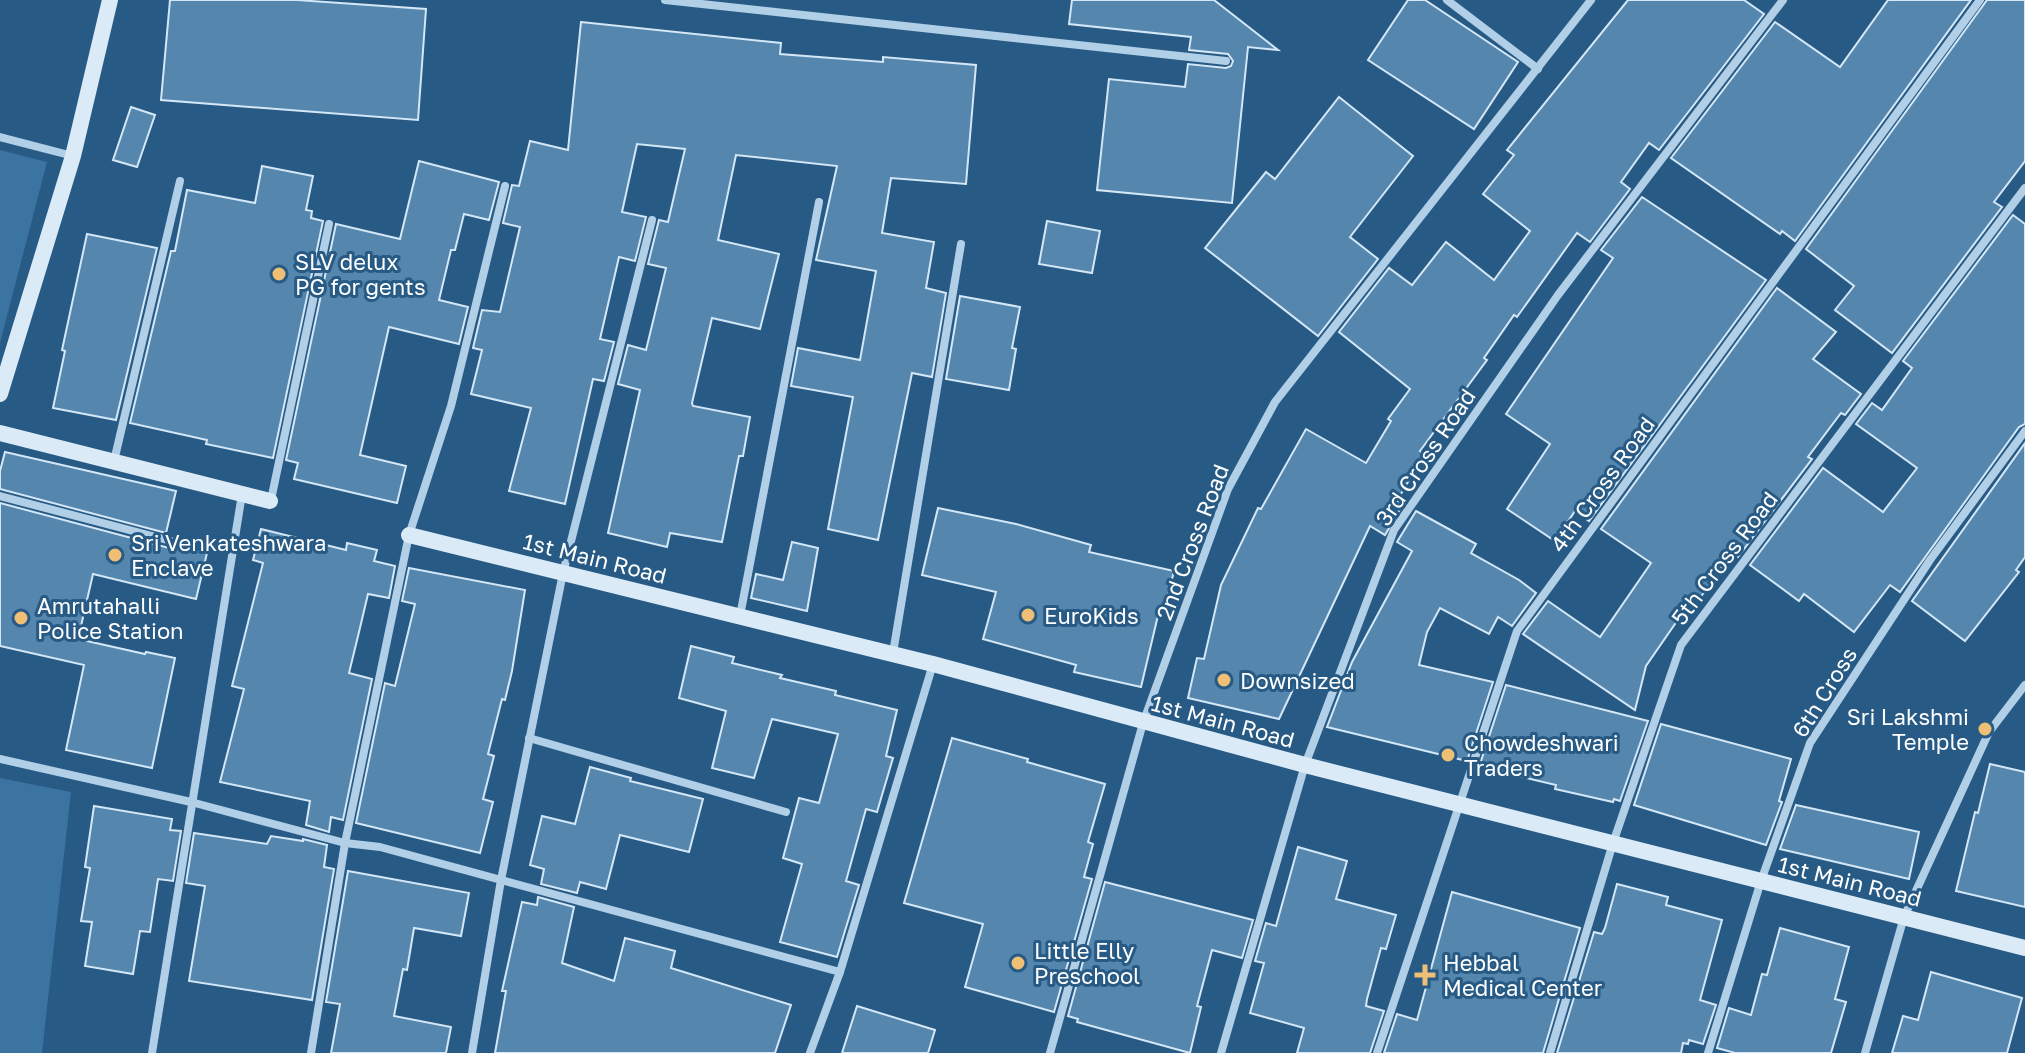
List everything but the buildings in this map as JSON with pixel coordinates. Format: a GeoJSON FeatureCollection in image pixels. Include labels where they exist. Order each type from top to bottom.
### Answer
{"type":"FeatureCollection","features":[{"type":"Feature","properties":{"kind":"street"},"geometry":{"type":"LineString","coordinates":[[0,394],[73,156],[110,0]]}},
{"type":"Feature","properties":{"kind":"street"},"geometry":{"type":"LineString","coordinates":[[665,0],[1226,61]]}},
{"type":"Feature","properties":{"kind":"street"},"geometry":{"type":"LineString","coordinates":[[1447,0],[1538,69]]}},
{"type":"Feature","properties":{"kind":"street","name":"2nd Cross Road"},"geometry":{"type":"LineString","coordinates":[[1050,1053],[1143,723],[1228,489],[1275,402],[1591,0]]}},
{"type":"Feature","properties":{"kind":"street","name":"3rd Cross Road"},"geometry":{"type":"LineString","coordinates":[[1221,1053],[1305,765],[1394,530],[1558,295],[1783,0]]}},
{"type":"Feature","properties":{"kind":"street","name":"4th Cross Road"},"geometry":{"type":"LineString","coordinates":[[1377,1053],[1517,631],[1980,0]]}},
{"type":"Feature","properties":{"kind":"street"},"geometry":{"type":"LineString","coordinates":[[0,137],[73,156]]}},
{"type":"Feature","properties":{"kind":"street"},"geometry":{"type":"LineString","coordinates":[[114,462],[180,181]]}},
{"type":"Feature","properties":{"kind":"street"},"geometry":{"type":"LineString","coordinates":[[311,1053],[345,843],[409,535],[451,406],[505,186]]}},
{"type":"Feature","properties":{"kind":"street","name":"5th Cross Road"},"geometry":{"type":"LineString","coordinates":[[1550,1053],[1613,843],[1681,645],[2025,188]]}},
{"type":"Feature","properties":{"kind":"street"},"geometry":{"type":"LineString","coordinates":[[740,616],[819,202]]}},
{"type":"Feature","properties":{"kind":"street"},"geometry":{"type":"LineString","coordinates":[[472,1053],[501,880],[563,573],[652,220]]}},
{"type":"Feature","properties":{"kind":"street"},"geometry":{"type":"LineString","coordinates":[[0,433],[270,501],[329,224]]}},
{"type":"Feature","properties":{"kind":"street"},"geometry":{"type":"LineString","coordinates":[[893,654],[961,244]]}},
{"type":"Feature","properties":{"kind":"street","name":"6th Cross"},"geometry":{"type":"LineString","coordinates":[[1708,1053],[1761,881],[1810,743],[1930,560],[2025,431]]}},
{"type":"Feature","properties":{"kind":"street"},"geometry":{"type":"LineString","coordinates":[[152,1053],[242,494]]}},
{"type":"Feature","properties":{"kind":"street"},"geometry":{"type":"LineString","coordinates":[[0,496],[171,541]]}},
{"type":"Feature","properties":{"kind":"street","name":"1st Main Road"},"geometry":{"type":"LineString","coordinates":[[409,535],[933,664],[1143,723],[2025,948]]}},
{"type":"Feature","properties":{"kind":"street"},"geometry":{"type":"LineString","coordinates":[[810,1053],[840,972],[933,664]]}},
{"type":"Feature","properties":{"kind":"street"},"geometry":{"type":"LineString","coordinates":[[1865,1053],[1904,917],[1989,732],[2025,685]]}},
{"type":"Feature","properties":{"kind":"street"},"geometry":{"type":"LineString","coordinates":[[529,738],[786,812]]}},
{"type":"Feature","properties":{"kind":"street"},"geometry":{"type":"LineString","coordinates":[[0,759],[191,802],[345,843],[380,847],[840,972]]}},
{"type":"Feature","properties":{"kind":"shaded area"},"geometry":{"type":"Polygon","coordinates":[[[0,150],[47,162],[0,343],[0,150]]]}},
{"type":"Feature","properties":{"kind":"shaded area"},"geometry":{"type":"Polygon","coordinates":[[[0,778],[71,792],[42,1053],[0,1053],[0,778]]]}},
{"type":"Feature","properties":{"kind":"place","name":"SLV delux PG for gents"},"geometry":{"type":"Point","coordinates":[279,274]}},
{"type":"Feature","properties":{"kind":"place","name":"Sri Venkateshwara Enclave"},"geometry":{"type":"Point","coordinates":[115,555]}},
{"type":"Feature","properties":{"kind":"place","name":"EuroKids"},"geometry":{"type":"Point","coordinates":[1028,615]}},
{"type":"Feature","properties":{"kind":"place","name":"Amrutahalli Police Station"},"geometry":{"type":"Point","coordinates":[21,618]}},
{"type":"Feature","properties":{"kind":"place","name":"Downsized"},"geometry":{"type":"Point","coordinates":[1224,680]}},
{"type":"Feature","properties":{"kind":"place","name":"Sri Lakshmi Temple"},"geometry":{"type":"Point","coordinates":[1985,729]}},
{"type":"Feature","properties":{"kind":"place","name":"Chowdeshwari Traders"},"geometry":{"type":"Point","coordinates":[1448,755]}},
{"type":"Feature","properties":{"kind":"place","name":"Little Elly Preschool"},"geometry":{"type":"Point","coordinates":[1018,963]}},
{"type":"Feature","properties":{"kind":"place","name":"Hebbal Medical Center"},"geometry":{"type":"Point","coordinates":[1425,975]}}]}
